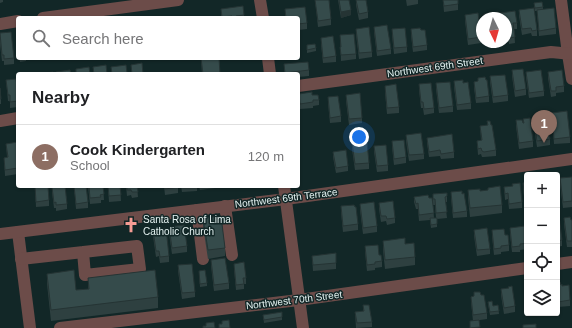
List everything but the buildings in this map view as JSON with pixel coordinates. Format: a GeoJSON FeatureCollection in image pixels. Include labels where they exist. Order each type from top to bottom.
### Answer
{"type":"FeatureCollection","features":[{"type":"Feature","properties":{"kind":"street"},"geometry":{"type":"LineString","coordinates":[[58,16],[178,0]]}},
{"type":"Feature","properties":{"kind":"street"},"geometry":{"type":"LineString","coordinates":[[260,0],[263,16]]}},
{"type":"Feature","properties":{"kind":"street"},"geometry":{"type":"LineString","coordinates":[[561,0],[570,54],[572,80]]}},
{"type":"Feature","properties":{"kind":"street"},"geometry":{"type":"LineString","coordinates":[[0,24],[16,21]]}},
{"type":"Feature","properties":{"kind":"street","name":"Northwest 69th Street"},"geometry":{"type":"LineString","coordinates":[[300,86],[551,52],[570,54]]}},
{"type":"Feature","properties":{"kind":"street"},"geometry":{"type":"LineString","coordinates":[[268,60],[270,72]]}},
{"type":"Feature","properties":{"kind":"street"},"geometry":{"type":"LineString","coordinates":[[0,121],[16,118]]}},
{"type":"Feature","properties":{"kind":"street","name":"Northwest 69th Terrace"},"geometry":{"type":"LineString","coordinates":[[0,234],[286,199],[572,159]]}},
{"type":"Feature","properties":{"kind":"street"},"geometry":{"type":"LineString","coordinates":[[284,188],[303,328]]}},
{"type":"Feature","properties":{"kind":"street"},"geometry":{"type":"LineString","coordinates":[[225,206],[232,255]]}},
{"type":"Feature","properties":{"kind":"street"},"geometry":{"type":"LineString","coordinates":[[197,210],[203,259]]}},
{"type":"Feature","properties":{"kind":"street"},"geometry":{"type":"LineString","coordinates":[[18,232],[30,328]]}},
{"type":"Feature","properties":{"kind":"street"},"geometry":{"type":"LineString","coordinates":[[21,259],[83,252],[137,246],[140,269],[84,275],[83,252]]}},
{"type":"Feature","properties":{"kind":"street"},"geometry":{"type":"LineString","coordinates":[[560,264],[572,262]]}},
{"type":"Feature","properties":{"kind":"street","name":"Northwest 70th Street"},"geometry":{"type":"LineString","coordinates":[[60,328],[299,300],[524,268]]}},
{"type":"Feature","properties":{"kind":"place","name":"Cook Kindergarten"},"geometry":{"type":"Point","coordinates":[544,143]}},
{"type":"Feature","properties":{"kind":"place","name":"Santa Rosa of Lima Catholic Church"},"geometry":{"type":"Point","coordinates":[131,225]}}]}
